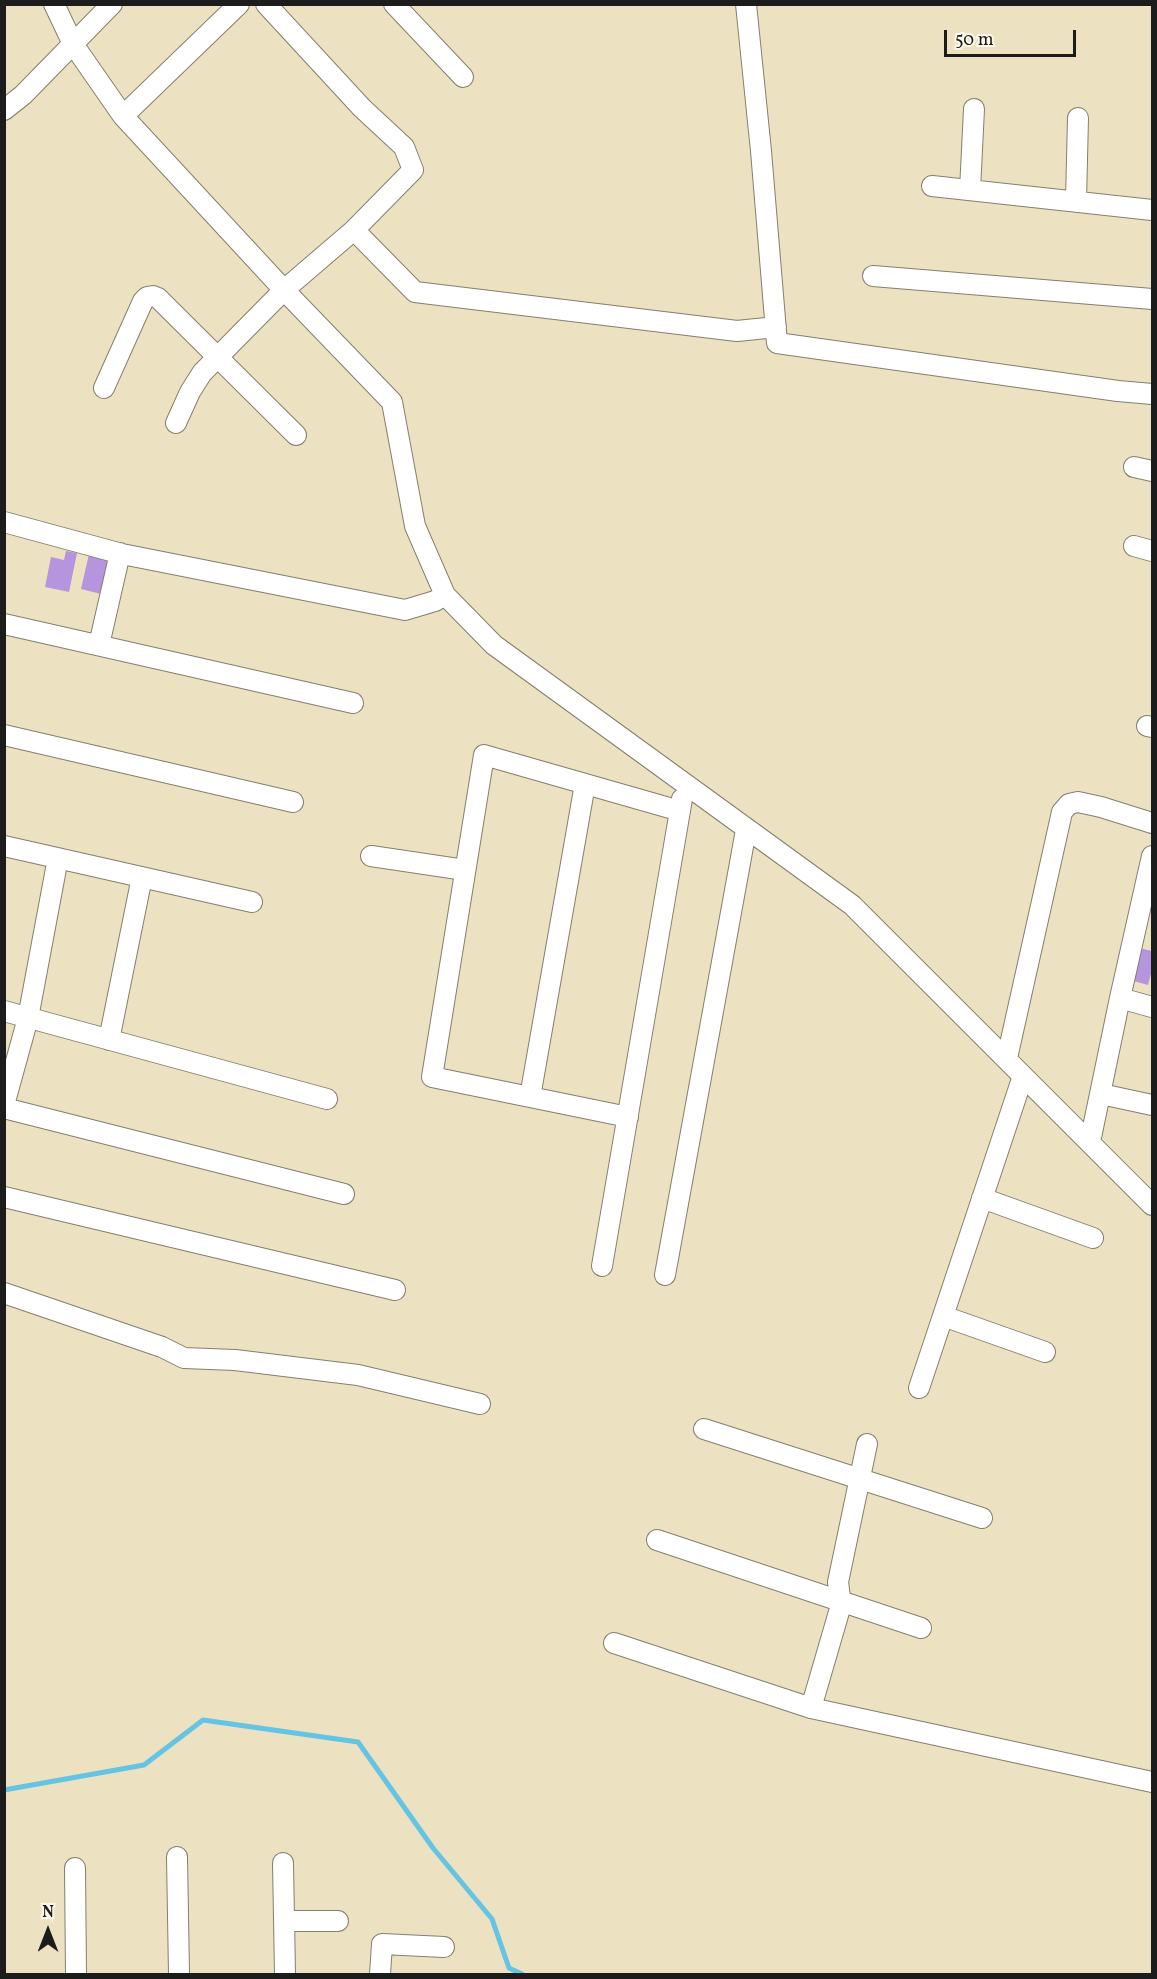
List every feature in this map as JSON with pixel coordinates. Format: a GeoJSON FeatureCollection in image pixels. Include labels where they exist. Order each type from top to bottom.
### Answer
{"type":"FeatureCollection","features":[{"type":"Feature","properties":{"kind":"street"},"geometry":{"type":"LineString","coordinates":[[54,4],[73,44],[123,116],[284,290],[392,402],[415,526],[440,598],[494,645],[852,905],[1152,1205]]}},
{"type":"Feature","properties":{"kind":"street"},"geometry":{"type":"LineString","coordinates":[[4,110],[23,95],[112,4]]}},
{"type":"Feature","properties":{"kind":"street"},"geometry":{"type":"LineString","coordinates":[[123,116],[239,4]]}},
{"type":"Feature","properties":{"kind":"street"},"geometry":{"type":"LineString","coordinates":[[176,423],[202,373],[284,290],[354,230],[413,170],[404,147],[362,108],[266,4]]}},
{"type":"Feature","properties":{"kind":"street"},"geometry":{"type":"LineString","coordinates":[[394,4],[463,77]]}},
{"type":"Feature","properties":{"kind":"street"},"geometry":{"type":"LineString","coordinates":[[746,4],[759,120],[777,343],[1118,392],[1152,394]]}},
{"type":"Feature","properties":{"kind":"street"},"geometry":{"type":"LineString","coordinates":[[970,190],[974,109]]}},
{"type":"Feature","properties":{"kind":"street"},"geometry":{"type":"LineString","coordinates":[[1076,201],[1077,118]]}},
{"type":"Feature","properties":{"kind":"street"},"geometry":{"type":"LineString","coordinates":[[932,186],[1152,210]]}},
{"type":"Feature","properties":{"kind":"street"},"geometry":{"type":"LineString","coordinates":[[354,230],[415,292],[737,331],[776,327]]}},
{"type":"Feature","properties":{"kind":"street"},"geometry":{"type":"LineString","coordinates":[[873,276],[1152,299]]}},
{"type":"Feature","properties":{"kind":"street"},"geometry":{"type":"LineString","coordinates":[[104,388],[143,301],[153,296],[158,298],[218,356],[296,435]]}},
{"type":"Feature","properties":{"kind":"street"},"geometry":{"type":"LineString","coordinates":[[4,522],[120,553],[405,610],[440,598]]}},
{"type":"Feature","properties":{"kind":"street"},"geometry":{"type":"LineString","coordinates":[[99,645],[120,553]]}},
{"type":"Feature","properties":{"kind":"street"},"geometry":{"type":"LineString","coordinates":[[4,624],[353,703]]}},
{"type":"Feature","properties":{"kind":"street"},"geometry":{"type":"LineString","coordinates":[[4,735],[293,802]]}},
{"type":"Feature","properties":{"kind":"street"},"geometry":{"type":"LineString","coordinates":[[628,1117],[432,1077],[484,755],[680,811]]}},
{"type":"Feature","properties":{"kind":"street"},"geometry":{"type":"LineString","coordinates":[[530,1097],[585,784]]}},
{"type":"Feature","properties":{"kind":"street"},"geometry":{"type":"LineString","coordinates":[[602,1266],[685,785]]}},
{"type":"Feature","properties":{"kind":"street"},"geometry":{"type":"LineString","coordinates":[[1006,1058],[1062,812],[1069,804],[1078,802],[1152,823]]}},
{"type":"Feature","properties":{"kind":"street"},"geometry":{"type":"LineString","coordinates":[[665,1275],[746,830]]}},
{"type":"Feature","properties":{"kind":"street"},"geometry":{"type":"LineString","coordinates":[[4,846],[252,902]]}},
{"type":"Feature","properties":{"kind":"street"},"geometry":{"type":"LineString","coordinates":[[371,856],[465,870]]}},
{"type":"Feature","properties":{"kind":"street"},"geometry":{"type":"LineString","coordinates":[[1090,1142],[1120,998],[1147,900],[1152,856]]}},
{"type":"Feature","properties":{"kind":"street"},"geometry":{"type":"LineString","coordinates":[[58,858],[28,1018],[4,1107],[344,1194]]}},
{"type":"Feature","properties":{"kind":"street"},"geometry":{"type":"LineString","coordinates":[[109,1040],[142,877]]}},
{"type":"Feature","properties":{"kind":"street"},"geometry":{"type":"LineString","coordinates":[[1120,998],[1152,1007]]}},
{"type":"Feature","properties":{"kind":"street"},"geometry":{"type":"LineString","coordinates":[[4,1011],[327,1099]]}},
{"type":"Feature","properties":{"kind":"street"},"geometry":{"type":"LineString","coordinates":[[919,1388],[1023,1076]]}},
{"type":"Feature","properties":{"kind":"street"},"geometry":{"type":"LineString","coordinates":[[1101,1094],[1152,1105]]}},
{"type":"Feature","properties":{"kind":"street"},"geometry":{"type":"LineString","coordinates":[[4,1197],[395,1290]]}},
{"type":"Feature","properties":{"kind":"street"},"geometry":{"type":"LineString","coordinates":[[982,1198],[1093,1238]]}},
{"type":"Feature","properties":{"kind":"street"},"geometry":{"type":"LineString","coordinates":[[4,1293],[162,1347],[184,1358],[235,1360],[358,1375],[480,1404]]}},
{"type":"Feature","properties":{"kind":"street"},"geometry":{"type":"LineString","coordinates":[[943,1316],[1044,1352]]}},
{"type":"Feature","properties":{"kind":"street"},"geometry":{"type":"LineString","coordinates":[[704,1429],[982,1518]]}},
{"type":"Feature","properties":{"kind":"street"},"geometry":{"type":"LineString","coordinates":[[811,1708],[841,1605],[838,1581],[867,1444]]}},
{"type":"Feature","properties":{"kind":"street"},"geometry":{"type":"LineString","coordinates":[[657,1540],[921,1628]]}},
{"type":"Feature","properties":{"kind":"street"},"geometry":{"type":"LineString","coordinates":[[614,1643],[811,1708],[1152,1782]]}},
{"type":"Feature","properties":{"kind":"street"},"geometry":{"type":"LineString","coordinates":[[177,1857],[178,1974]]}},
{"type":"Feature","properties":{"kind":"street"},"geometry":{"type":"LineString","coordinates":[[283,1863],[285,1974]]}},
{"type":"Feature","properties":{"kind":"street"},"geometry":{"type":"LineString","coordinates":[[75,1868],[76,1974]]}},
{"type":"Feature","properties":{"kind":"street"},"geometry":{"type":"LineString","coordinates":[[284,1921],[338,1921]]}},
{"type":"Feature","properties":{"kind":"street"},"geometry":{"type":"LineString","coordinates":[[380,1974],[382,1944],[444,1947]]}},
{"type":"Feature","properties":{"kind":"building"},"geometry":{"type":"Polygon","coordinates":[[[66,551],[77,553],[69,592],[45,587],[51,557],[64,560],[66,551]]]}},
{"type":"Feature","properties":{"kind":"building"},"geometry":{"type":"Polygon","coordinates":[[[89,554],[118,561],[109,596],[81,589],[89,554]]]}},
{"type":"Feature","properties":{"kind":"building"},"geometry":{"type":"Polygon","coordinates":[[[1139,948],[1152,951],[1152,970],[1148,985],[1130,980],[1139,948]]]}},
{"type":"Feature","properties":{"kind":"waterway"},"geometry":{"type":"LineString","coordinates":[[4,1790],[144,1765],[203,1720],[358,1742],[433,1848],[492,1919],[509,1968],[522,1974]]}}]}
